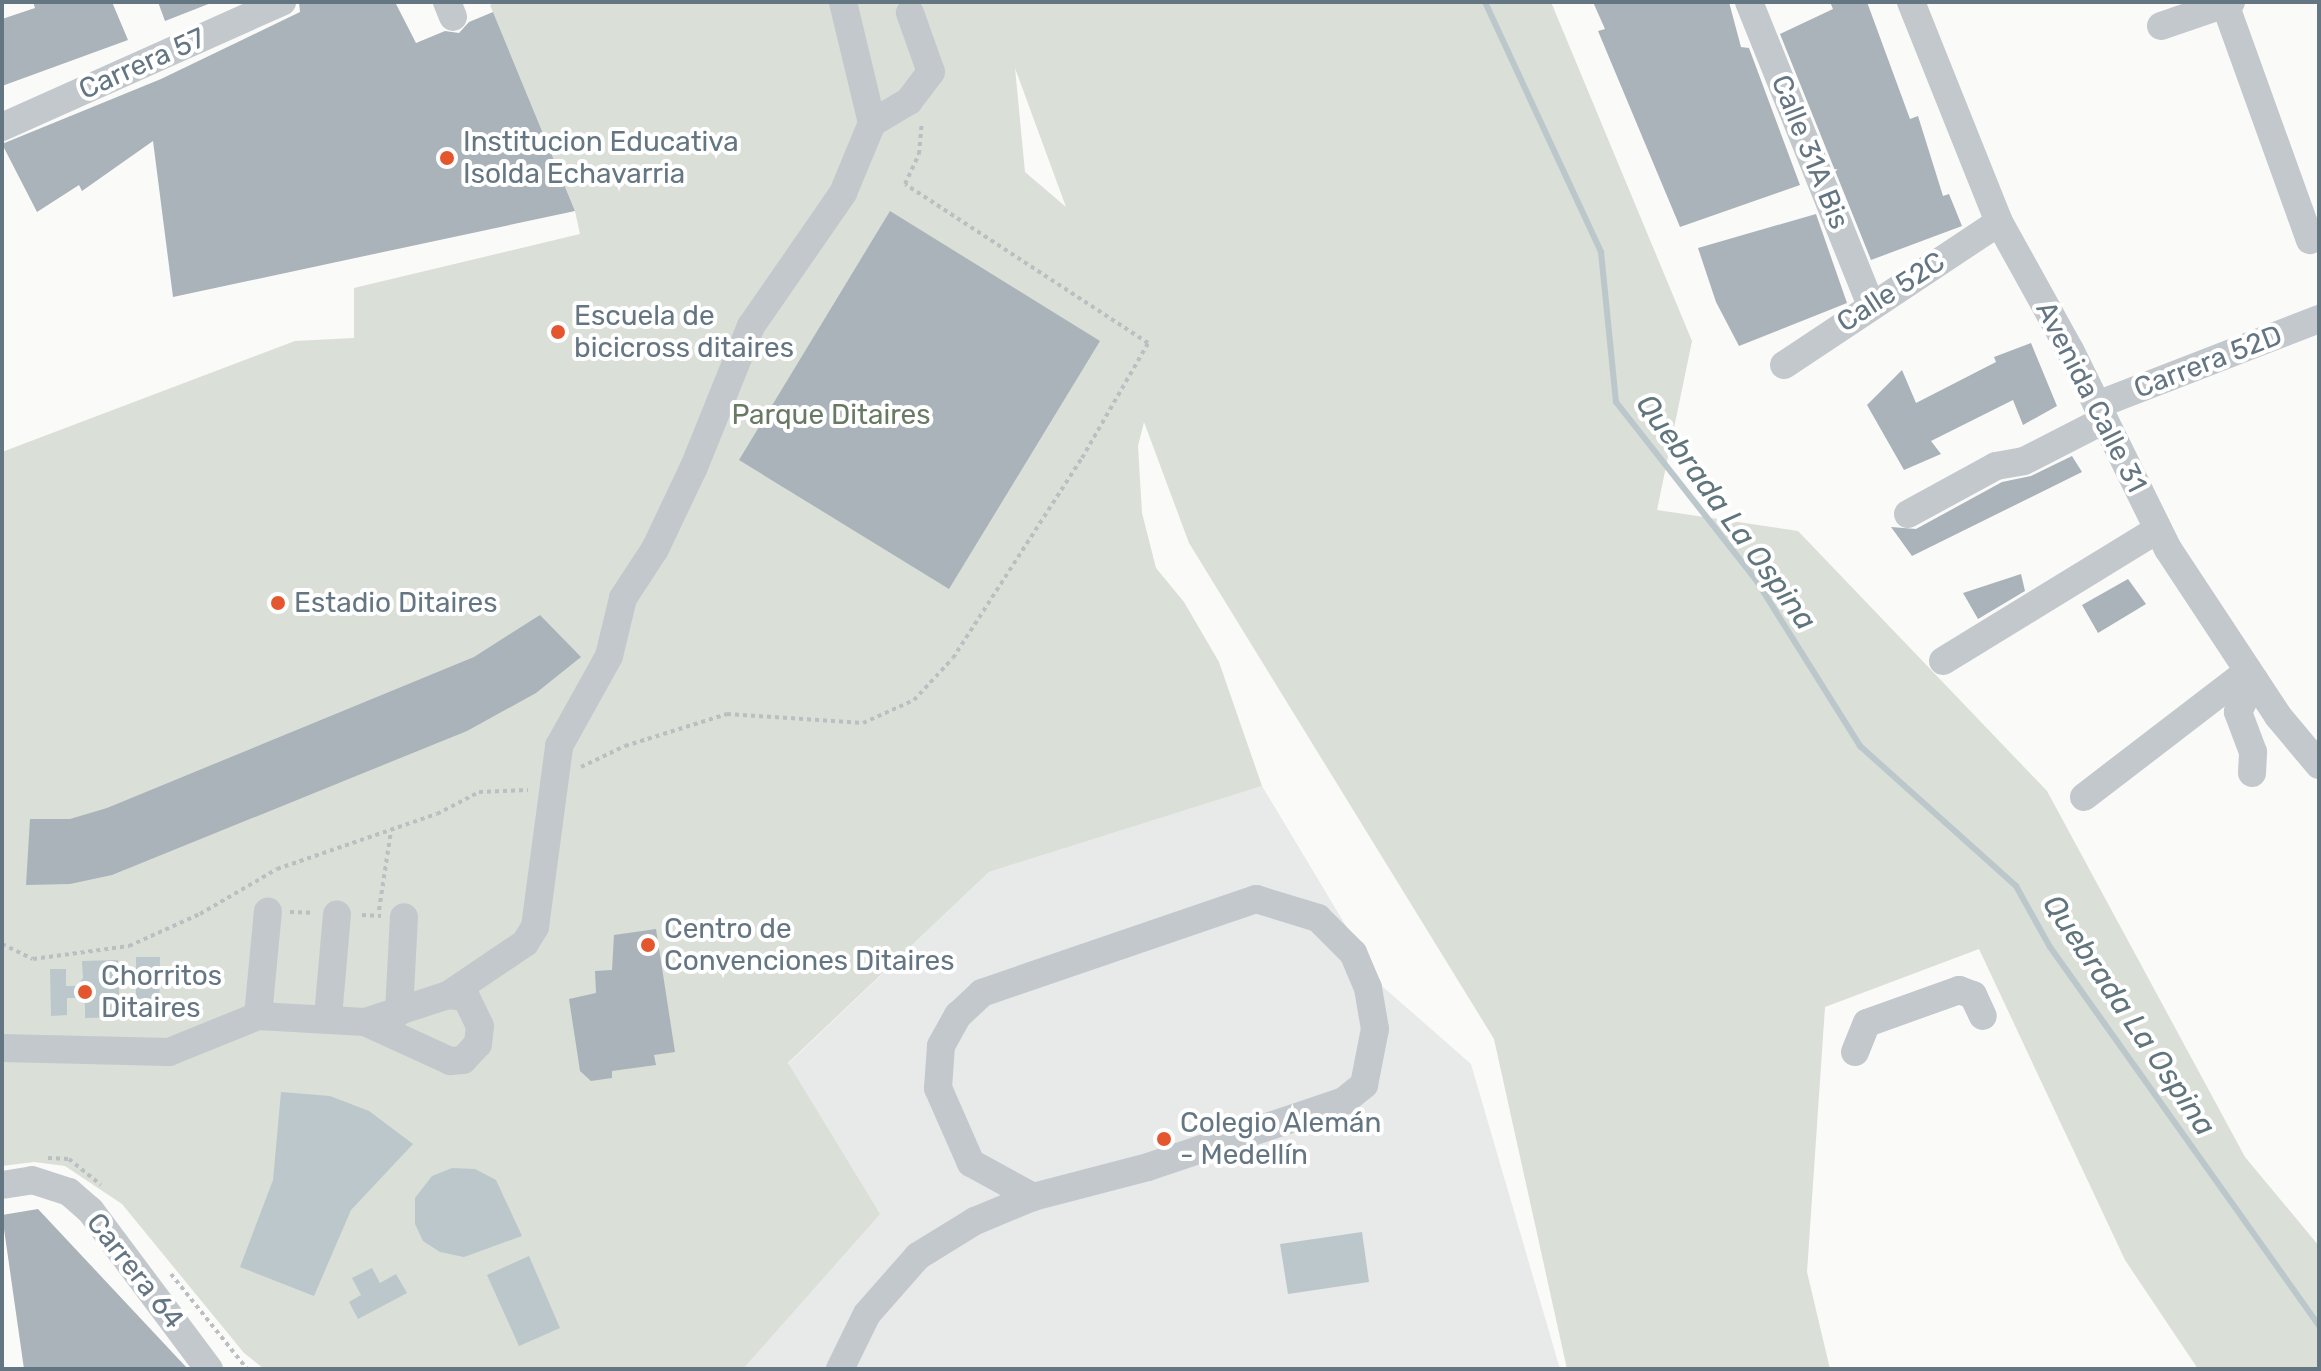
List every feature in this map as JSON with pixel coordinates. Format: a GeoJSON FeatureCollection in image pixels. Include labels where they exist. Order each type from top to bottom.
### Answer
{"type":"FeatureCollection","features":[{"type":"Feature","properties":{"kind":"street","name":"Carrera 57"},"geometry":{"type":"LineString","coordinates":[[2,127],[282,2]]}},
{"type":"Feature","properties":{"kind":"street"},"geometry":{"type":"LineString","coordinates":[[365,1022],[448,995],[525,943],[535,927],[559,746],[609,656],[623,598],[655,549],[751,326],[843,193],[872,123],[843,2]]}},
{"type":"Feature","properties":{"kind":"street","name":"Calle 31A Bis"},"geometry":{"type":"LineString","coordinates":[[1749,2],[1870,303]]}},
{"type":"Feature","properties":{"kind":"street","name":"Avenida Calle 31"},"geometry":{"type":"LineString","coordinates":[[1911,2],[1999,222],[2158,529],[2251,676],[2319,765]]}},
{"type":"Feature","properties":{"kind":"street"},"geometry":{"type":"LineString","coordinates":[[2161,26],[2228,3],[2310,240]]}},
{"type":"Feature","properties":{"kind":"street"},"geometry":{"type":"LineString","coordinates":[[872,123],[909,101],[931,72],[910,13]]}},
{"type":"Feature","properties":{"kind":"street","name":"Calle 52C"},"geometry":{"type":"LineString","coordinates":[[1784,365],[1870,303],[1999,222]]}},
{"type":"Feature","properties":{"kind":"street","name":"Carrera 52D"},"geometry":{"type":"LineString","coordinates":[[1908,514],[1996,466],[2024,461],[2100,412],[2319,319]]}},
{"type":"Feature","properties":{"kind":"street"},"geometry":{"type":"LineString","coordinates":[[1943,661],[2158,529]]}},
{"type":"Feature","properties":{"kind":"street"},"geometry":{"type":"LineString","coordinates":[[2251,676],[2238,712],[2253,752],[2252,773]]}},
{"type":"Feature","properties":{"kind":"street"},"geometry":{"type":"LineString","coordinates":[[2084,797],[2251,676]]}},
{"type":"Feature","properties":{"kind":"street"},"geometry":{"type":"LineString","coordinates":[[840,1369],[867,1314],[918,1256],[975,1221],[1033,1197],[1148,1167],[1344,1101],[1364,1085],[1375,1029],[1368,988],[1353,953],[1318,918],[1256,899],[982,993],[958,1015],[941,1046],[938,1088],[971,1163],[1033,1197]]}},
{"type":"Feature","properties":{"kind":"street"},"geometry":{"type":"LineString","coordinates":[[258,1016],[268,911]]}},
{"type":"Feature","properties":{"kind":"street"},"geometry":{"type":"LineString","coordinates":[[328,1017],[337,914]]}},
{"type":"Feature","properties":{"kind":"street"},"geometry":{"type":"LineString","coordinates":[[391,916],[399,1012]]}},
{"type":"Feature","properties":{"kind":"street"},"geometry":{"type":"LineString","coordinates":[[1855,1052],[1867,1023],[1959,990],[1973,995],[1983,1016]]}},
{"type":"Feature","properties":{"kind":"street"},"geometry":{"type":"LineString","coordinates":[[2,1048],[169,1052],[258,1016],[328,1017],[365,1022],[450,1061],[463,1060],[478,1044],[480,1026],[466,997],[448,995]]}},
{"type":"Feature","properties":{"kind":"street","name":"Carrera 64"},"geometry":{"type":"LineString","coordinates":[[2,1185],[32,1180],[69,1192],[90,1210],[209,1369]]}},
{"type":"Feature","properties":{"kind":"path"},"geometry":{"type":"LineString","coordinates":[[2,944],[33,959],[129,946],[200,914],[277,869],[392,831],[479,792],[552,789],[578,769],[625,746],[727,714],[863,723],[914,700],[953,658],[1082,458],[1148,343],[905,184],[919,154],[922,117],[909,101]]}},
{"type":"Feature","properties":{"kind":"path"},"geometry":{"type":"LineString","coordinates":[[391,916],[392,831]]}},
{"type":"Feature","properties":{"kind":"shaded area","name":"Colegio Alemán - Medellín"},"geometry":{"type":"Polygon","coordinates":[[[1262,786],[1382,986],[1471,1064],[1560,1369],[743,1369],[879,1214],[788,1064],[989,872],[1262,786]]]}},
{"type":"Feature","properties":{"kind":"shaded area","name":"Chorritos Ditaires"},"geometry":{"type":"Polygon","coordinates":[[[136,957],[160,957],[159,1018],[136,1018],[136,957]]]}},
{"type":"Feature","properties":{"kind":"shaded area","name":"Chorritos Ditaires"},"geometry":{"type":"Polygon","coordinates":[[[118,960],[120,1017],[85,1018],[85,1004],[77,998],[67,998],[67,1015],[51,1016],[50,969],[66,969],[66,986],[77,986],[83,978],[82,961],[118,960]]]}},
{"type":"Feature","properties":{"kind":"shaded area"},"geometry":{"type":"Polygon","coordinates":[[[281,1092],[330,1096],[369,1111],[413,1144],[351,1210],[314,1296],[240,1267],[273,1180],[281,1092]]]}},
{"type":"Feature","properties":{"kind":"shaded area"},"geometry":{"type":"Polygon","coordinates":[[[452,1168],[475,1169],[496,1180],[522,1236],[464,1257],[440,1252],[423,1241],[415,1224],[415,1198],[432,1176],[452,1168]]]}},
{"type":"Feature","properties":{"kind":"shaded area"},"geometry":{"type":"Polygon","coordinates":[[[1362,1232],[1369,1282],[1288,1294],[1280,1244],[1362,1232]]]}},
{"type":"Feature","properties":{"kind":"shaded area"},"geometry":{"type":"Polygon","coordinates":[[[529,1256],[560,1328],[519,1346],[487,1275],[529,1256]]]}},
{"type":"Feature","properties":{"kind":"shaded area"},"geometry":{"type":"Polygon","coordinates":[[[372,1268],[380,1283],[396,1274],[407,1293],[358,1319],[349,1302],[361,1295],[352,1278],[372,1268]]]}},
{"type":"Feature","properties":{"kind":"green space","name":"Parque Ditaires"},"geometry":{"type":"Polygon","coordinates":[[[497,2],[1551,2],[1692,341],[1657,510],[1798,531],[2047,791],[2245,1157],[2319,1246],[2319,1369],[2198,1369],[2125,1260],[1979,949],[1825,1007],[1807,1272],[1830,1369],[1567,1369],[1494,1039],[1189,543],[1144,422],[1138,446],[1142,513],[1156,568],[1184,602],[1219,662],[1262,786],[989,872],[788,1063],[880,1214],[743,1369],[264,1369],[244,1353],[122,1204],[65,1166],[34,1162],[2,1166],[2,452],[295,341],[354,338],[354,288],[580,234],[575,211],[490,5],[497,2]],[[1015,68],[1025,172],[1066,207],[1015,68]]]}},
{"type":"Feature","properties":{"kind":"building"},"geometry":{"type":"Polygon","coordinates":[[[33,2],[112,2],[128,40],[2,86],[2,19],[35,8],[33,2]]]}},
{"type":"Feature","properties":{"kind":"building"},"geometry":{"type":"Polygon","coordinates":[[[158,2],[211,2],[211,3],[165,21],[158,2]]]}},
{"type":"Feature","properties":{"kind":"building"},"geometry":{"type":"Polygon","coordinates":[[[299,2],[395,2],[416,43],[445,31],[459,33],[469,22],[493,12],[575,211],[173,297],[153,141],[82,191],[79,185],[37,212],[2,144],[161,79],[300,12],[299,2]]]}},
{"type":"Feature","properties":{"kind":"building"},"geometry":{"type":"Polygon","coordinates":[[[1593,2],[1729,2],[1741,47],[1749,48],[1800,185],[1680,227],[1598,31],[1605,29],[1593,2]]]}},
{"type":"Feature","properties":{"kind":"building"},"geometry":{"type":"Polygon","coordinates":[[[1830,2],[1867,2],[1910,119],[1918,116],[1943,196],[1949,194],[1962,226],[1871,260],[1780,34],[1833,9],[1830,2]]]}},
{"type":"Feature","properties":{"kind":"building"},"geometry":{"type":"Polygon","coordinates":[[[890,211],[1100,341],[949,589],[739,460],[890,211]]]}},
{"type":"Feature","properties":{"kind":"building"},"geometry":{"type":"Polygon","coordinates":[[[1816,214],[1847,303],[1739,346],[1716,302],[1698,248],[1816,214]]]}},
{"type":"Feature","properties":{"kind":"building"},"geometry":{"type":"Polygon","coordinates":[[[2031,343],[2057,406],[2023,425],[2013,400],[1931,441],[1941,454],[1904,470],[1867,405],[1902,370],[1916,403],[1996,362],[1994,357],[2031,343]]]}},
{"type":"Feature","properties":{"kind":"building"},"geometry":{"type":"Polygon","coordinates":[[[2072,456],[2082,472],[1912,556],[1891,527],[1916,529],[2002,482],[2031,476],[2072,456]]]}},
{"type":"Feature","properties":{"kind":"building"},"geometry":{"type":"Polygon","coordinates":[[[2021,574],[2025,591],[1978,619],[1963,593],[2021,574]]]}},
{"type":"Feature","properties":{"kind":"building"},"geometry":{"type":"Polygon","coordinates":[[[2128,579],[2146,604],[2098,633],[2082,605],[2128,579]]]}},
{"type":"Feature","properties":{"kind":"building"},"geometry":{"type":"Polygon","coordinates":[[[540,615],[581,657],[536,693],[467,731],[112,875],[70,884],[26,885],[30,819],[70,819],[107,808],[474,657],[540,615]]]}},
{"type":"Feature","properties":{"kind":"building"},"geometry":{"type":"Polygon","coordinates":[[[656,929],[675,1052],[654,1055],[656,1065],[612,1071],[612,1078],[591,1081],[580,1071],[569,999],[596,993],[595,971],[612,970],[614,935],[656,929]]]}},
{"type":"Feature","properties":{"kind":"building"},"geometry":{"type":"Polygon","coordinates":[[[38,1209],[188,1369],[24,1369],[2,1215],[38,1209]]]}},
{"type":"Feature","properties":{"kind":"waterway","name":"Quebrada La Ospina"},"geometry":{"type":"LineString","coordinates":[[1485,2],[1601,252],[1616,402],[1756,580],[1860,746],[2016,886],[2050,947],[2319,1326]]}},
{"type":"Feature","properties":{"kind":"place","name":"Institucion Educativa Isolda Echavarria"},"geometry":{"type":"Point","coordinates":[447,158]}},
{"type":"Feature","properties":{"kind":"place","name":"Escuela de bicicross ditaires"},"geometry":{"type":"Point","coordinates":[558,332]}},
{"type":"Feature","properties":{"kind":"place","name":"Estadio Ditaires"},"geometry":{"type":"Point","coordinates":[278,603]}},
{"type":"Feature","properties":{"kind":"place","name":"Centro de Convenciones Ditaires"},"geometry":{"type":"Point","coordinates":[648,945]}},
{"type":"Feature","properties":{"kind":"place","name":"Chorritos Ditaires"},"geometry":{"type":"Point","coordinates":[85,992]}},
{"type":"Feature","properties":{"kind":"place","name":"Colegio Alemán - Medellín"},"geometry":{"type":"Point","coordinates":[1164,1139]}}]}
